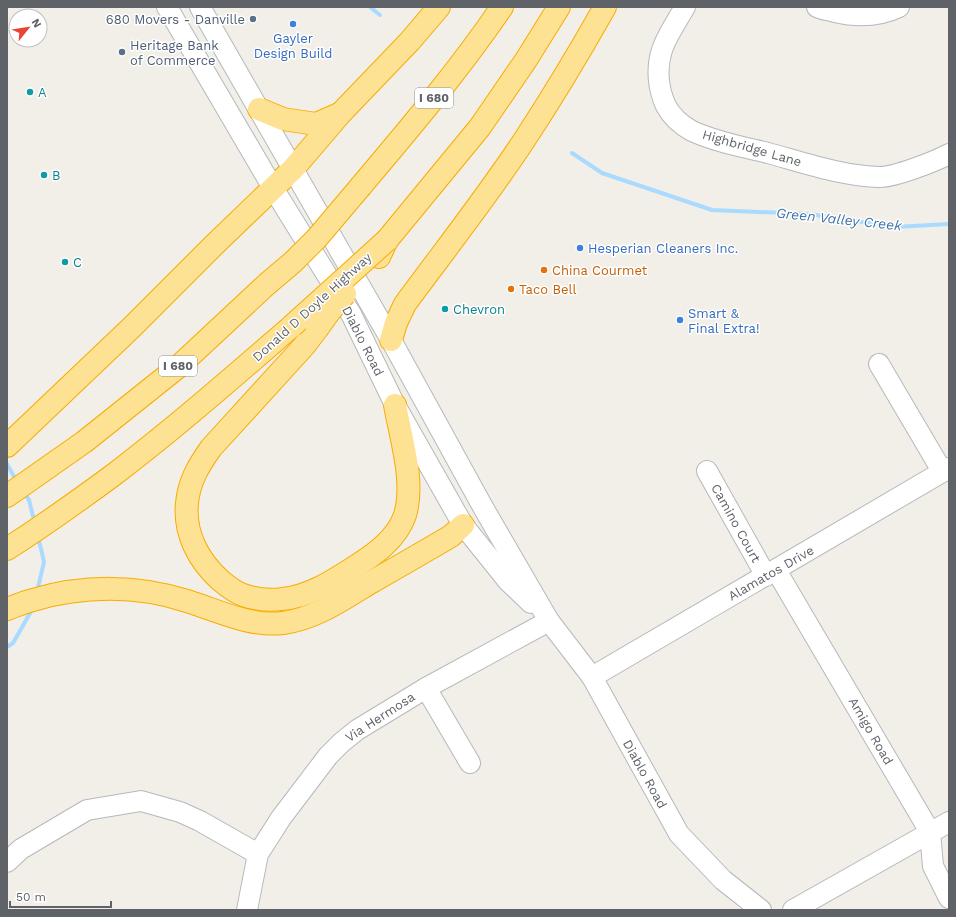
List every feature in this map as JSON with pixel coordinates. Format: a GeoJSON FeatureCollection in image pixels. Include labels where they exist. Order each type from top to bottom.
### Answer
{"type":"FeatureCollection","features":[{"type":"Feature","properties":{"kind":"highway"},"geometry":{"type":"LineString","coordinates":[[7,446],[46,410],[293,169],[340,114],[410,41],[439,7]]}},
{"type":"Feature","properties":{"kind":"highway","name":"I 680"},"geometry":{"type":"LineString","coordinates":[[7,496],[84,442],[178,366],[293,262],[317,238],[418,120],[485,32],[502,7]]}},
{"type":"Feature","properties":{"kind":"highway","name":"Donald D Doyle Highway"},"geometry":{"type":"LineString","coordinates":[[7,549],[41,527],[113,475],[205,401],[292,326],[387,240],[480,127],[526,60],[559,7]]}},
{"type":"Feature","properties":{"kind":"highway"},"geometry":{"type":"LineString","coordinates":[[391,340],[404,304],[483,199],[522,143],[559,85],[605,7]]}},
{"type":"Feature","properties":{"kind":"highway"},"geometry":{"type":"LineString","coordinates":[[259,109],[283,119],[316,124],[340,114]]}},
{"type":"Feature","properties":{"kind":"highway"},"geometry":{"type":"LineString","coordinates":[[387,240],[378,259],[330,311],[304,346],[211,448],[199,466],[191,484],[187,503],[187,522],[192,542],[200,559],[227,585],[242,595],[263,600],[282,599],[314,591],[367,560],[383,547],[396,532],[405,516],[409,497],[409,477],[395,405]]}},
{"type":"Feature","properties":{"kind":"highway"},"geometry":{"type":"LineString","coordinates":[[7,609],[33,600],[65,593],[101,589],[128,589],[157,592],[187,600],[235,618],[262,623],[284,623],[328,608],[452,536],[463,525]]}},
{"type":"Feature","properties":{"kind":"street","name":"Diablo Road"},"geometry":{"type":"LineString","coordinates":[[167,7],[274,188],[351,314],[395,405],[463,525],[508,581],[549,621]]}},
{"type":"Feature","properties":{"kind":"street","name":"Diablo Road"},"geometry":{"type":"LineString","coordinates":[[200,7],[391,340],[484,509],[549,621],[592,677],[679,834],[723,880],[761,910]]}},
{"type":"Feature","properties":{"kind":"street","name":"Highbridge Lane"},"geometry":{"type":"LineString","coordinates":[[685,7],[662,48],[658,65],[661,90],[667,106],[676,120],[692,131],[729,143],[852,175],[882,177],[913,169],[949,154]]}},
{"type":"Feature","properties":{"kind":"street"},"geometry":{"type":"LineString","coordinates":[[817,7],[852,16],[872,15],[899,7]]}},
{"type":"Feature","properties":{"kind":"street"},"geometry":{"type":"LineString","coordinates":[[879,364],[946,470]]}},
{"type":"Feature","properties":{"kind":"street","name":"Alamatos Drive"},"geometry":{"type":"LineString","coordinates":[[592,677],[946,470]]}},
{"type":"Feature","properties":{"kind":"street","name":"Camino Court"},"geometry":{"type":"LineString","coordinates":[[707,471],[771,573]]}},
{"type":"Feature","properties":{"kind":"street"},"geometry":{"type":"LineString","coordinates":[[463,525],[484,509]]}},
{"type":"Feature","properties":{"kind":"street","name":"Amigo Road"},"geometry":{"type":"LineString","coordinates":[[771,573],[930,832],[933,866],[949,898]]}},
{"type":"Feature","properties":{"kind":"street","name":"Via Hermosa"},"geometry":{"type":"LineString","coordinates":[[246,910],[258,854],[281,818],[328,756],[341,743],[357,730],[426,688],[549,621]]}},
{"type":"Feature","properties":{"kind":"street"},"geometry":{"type":"LineString","coordinates":[[426,688],[470,763]]}},
{"type":"Feature","properties":{"kind":"street"},"geometry":{"type":"LineString","coordinates":[[7,862],[21,849],[87,810],[141,800],[180,812],[258,854]]}},
{"type":"Feature","properties":{"kind":"street"},"geometry":{"type":"LineString","coordinates":[[794,910],[949,822]]}},
{"type":"Feature","properties":{"kind":"waterway","name":"Green Valley Creek"},"geometry":{"type":"LineString","coordinates":[[370,7],[380,15]]}},
{"type":"Feature","properties":{"kind":"waterway","name":"Green Valley Creek"},"geometry":{"type":"LineString","coordinates":[[572,153],[602,173],[712,210],[809,214],[895,227],[949,224]]}},
{"type":"Feature","properties":{"kind":"waterway"},"geometry":{"type":"LineString","coordinates":[[7,464],[17,482]]}},
{"type":"Feature","properties":{"kind":"waterway"},"geometry":{"type":"LineString","coordinates":[[24,493],[29,500],[35,524]]}},
{"type":"Feature","properties":{"kind":"waterway"},"geometry":{"type":"LineString","coordinates":[[37,592],[44,562],[38,536]]}},
{"type":"Feature","properties":{"kind":"waterway"},"geometry":{"type":"LineString","coordinates":[[7,647],[13,643],[33,608]]}},
{"type":"Feature","properties":{"kind":"place","name":"680 Movers - Danville"},"geometry":{"type":"Point","coordinates":[253,19]}},
{"type":"Feature","properties":{"kind":"place","name":"Gayler Design Build"},"geometry":{"type":"Point","coordinates":[293,24]}},
{"type":"Feature","properties":{"kind":"place","name":"Heritage Bank of Commerce"},"geometry":{"type":"Point","coordinates":[122,52]}},
{"type":"Feature","properties":{"kind":"place","name":"A"},"geometry":{"type":"Point","coordinates":[30,92]}},
{"type":"Feature","properties":{"kind":"place","name":"B"},"geometry":{"type":"Point","coordinates":[44,175]}},
{"type":"Feature","properties":{"kind":"place","name":"Hesperian Cleaners Inc."},"geometry":{"type":"Point","coordinates":[580,248]}},
{"type":"Feature","properties":{"kind":"place","name":"C"},"geometry":{"type":"Point","coordinates":[65,262]}},
{"type":"Feature","properties":{"kind":"place","name":"China Courmet"},"geometry":{"type":"Point","coordinates":[544,270]}},
{"type":"Feature","properties":{"kind":"place","name":"Taco Bell"},"geometry":{"type":"Point","coordinates":[511,289]}},
{"type":"Feature","properties":{"kind":"place","name":"Chevron"},"geometry":{"type":"Point","coordinates":[445,309]}},
{"type":"Feature","properties":{"kind":"place","name":"Smart & Final Extra!"},"geometry":{"type":"Point","coordinates":[680,320]}}]}
